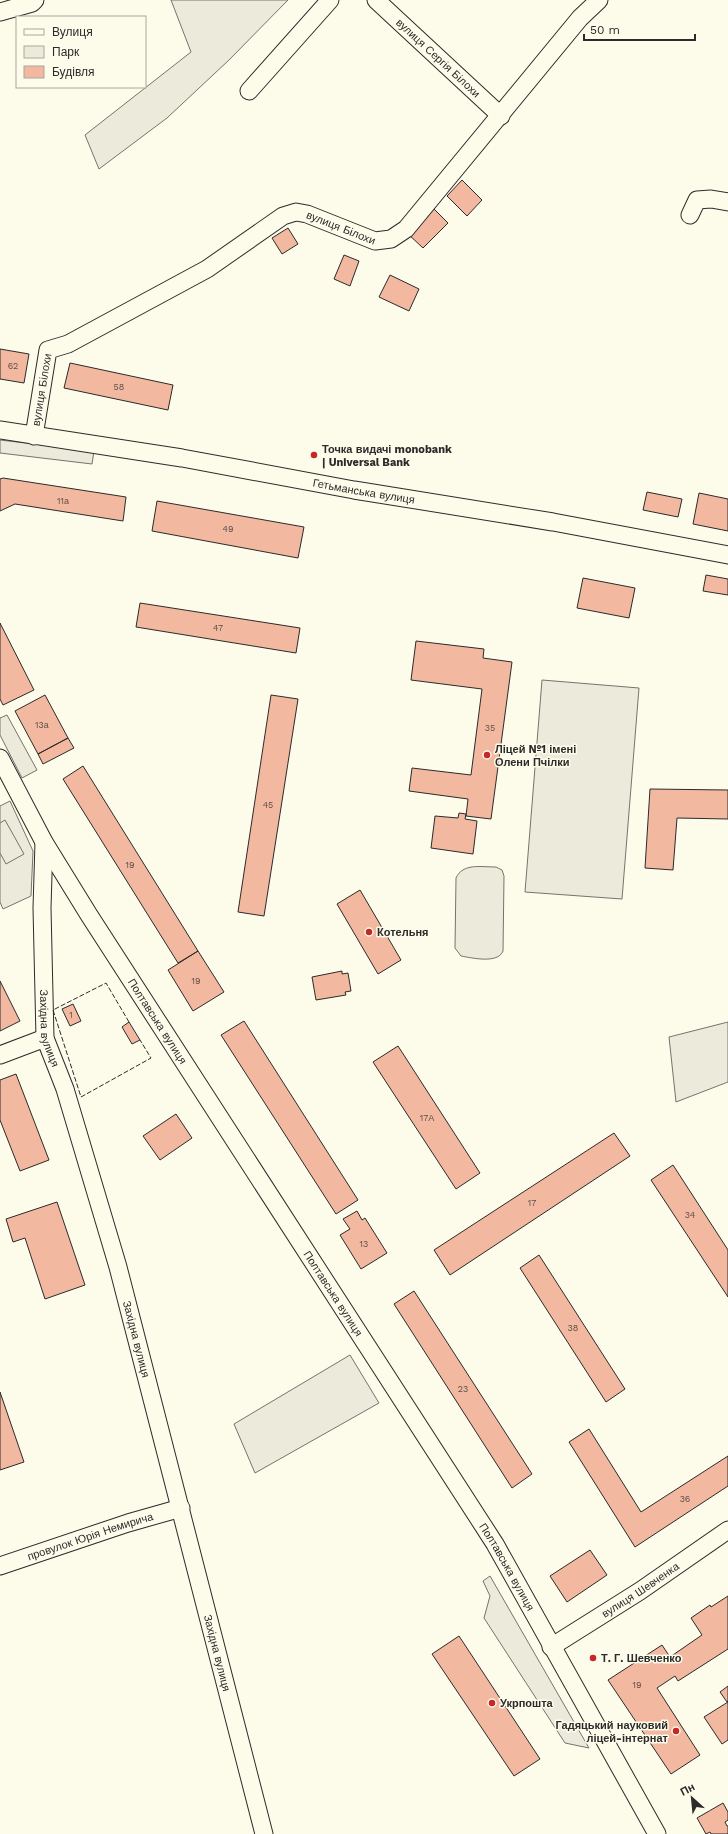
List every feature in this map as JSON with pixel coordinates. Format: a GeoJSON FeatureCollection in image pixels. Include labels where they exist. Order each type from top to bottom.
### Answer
{"type":"FeatureCollection","features":[{"type":"Feature","properties":{"kind":"street"},"geometry":{"type":"LineString","coordinates":[[0,12],[32,3],[36,0]]}},
{"type":"Feature","properties":{"kind":"street"},"geometry":{"type":"LineString","coordinates":[[249,91],[330,0]]}},
{"type":"Feature","properties":{"kind":"street","name":"вулиця Сергія Білохи"},"geometry":{"type":"LineString","coordinates":[[376,0],[500,116]]}},
{"type":"Feature","properties":{"kind":"street","name":"вулиця Білохи"},"geometry":{"type":"LineString","coordinates":[[34,436],[48,350],[68,344],[207,269],[283,216],[296,212],[307,214],[375,241],[391,238],[406,229],[580,18],[599,0]]}},
{"type":"Feature","properties":{"kind":"street"},"geometry":{"type":"LineString","coordinates":[[690,215],[697,200],[711,199],[728,202]]}},
{"type":"Feature","properties":{"kind":"street","name":"Гетьманська вулиця"},"geometry":{"type":"LineString","coordinates":[[0,430],[182,458],[354,490],[553,522],[728,556]]}},
{"type":"Feature","properties":{"kind":"street","name":"Полтавська вулиця"},"geometry":{"type":"LineString","coordinates":[[0,758],[44,842],[93,921],[495,1544],[551,1647],[657,1834]]}},
{"type":"Feature","properties":{"kind":"street","name":"Західна вулиця"},"geometry":{"type":"LineString","coordinates":[[44,842],[42,908],[45,1038],[64,1089],[118,1267],[264,1834]]}},
{"type":"Feature","properties":{"kind":"street"},"geometry":{"type":"LineString","coordinates":[[0,1055],[45,1038]]}},
{"type":"Feature","properties":{"kind":"street","name":"провулок Юрія Немирича"},"geometry":{"type":"LineString","coordinates":[[0,1566],[128,1523],[181,1508]]}},
{"type":"Feature","properties":{"kind":"street","name":"вулиця Шевченка"},"geometry":{"type":"LineString","coordinates":[[551,1647],[640,1591],[728,1530]]}},
{"type":"Feature","properties":{"kind":"green space"},"geometry":{"type":"Polygon","coordinates":[[[171,0],[288,0],[229,60],[167,118],[99,169],[85,135],[191,52],[171,0]]]}},
{"type":"Feature","properties":{"kind":"green space"},"geometry":{"type":"Polygon","coordinates":[[[542,680],[639,688],[622,899],[525,892],[542,680]]]}},
{"type":"Feature","properties":{"kind":"green space"},"geometry":{"type":"Polygon","coordinates":[[[10,801],[33,851],[31,896],[3,909],[0,902],[0,806],[10,801]]]}},
{"type":"Feature","properties":{"kind":"green space"},"geometry":{"type":"Polygon","coordinates":[[[496,867],[502,870],[504,876],[503,951],[496,958],[490,959],[478,959],[461,956],[455,948],[456,878],[459,873],[468,868],[496,867]]]}},
{"type":"Feature","properties":{"kind":"shaded area"},"geometry":{"type":"Polygon","coordinates":[[[0,440],[94,451],[92,464],[0,453],[0,440]]]}},
{"type":"Feature","properties":{"kind":"shaded area"},"geometry":{"type":"Polygon","coordinates":[[[7,715],[37,770],[22,778],[0,735],[0,718],[7,715]]]}},
{"type":"Feature","properties":{"kind":"shaded area"},"geometry":{"type":"Polygon","coordinates":[[[5,820],[24,854],[6,864],[0,853],[0,823],[5,820]]]}},
{"type":"Feature","properties":{"kind":"shaded area"},"geometry":{"type":"Polygon","coordinates":[[[728,1022],[728,1082],[676,1102],[669,1037],[728,1022]]]}},
{"type":"Feature","properties":{"kind":"shaded area"},"geometry":{"type":"Polygon","coordinates":[[[350,1355],[379,1403],[255,1473],[234,1424],[350,1355]]]}},
{"type":"Feature","properties":{"kind":"shaded area"},"geometry":{"type":"Polygon","coordinates":[[[490,1576],[589,1748],[565,1743],[484,1618],[490,1596],[483,1581],[490,1576]]]}},
{"type":"Feature","properties":{"kind":"building"},"geometry":{"type":"Polygon","coordinates":[[[462,180],[482,200],[467,216],[447,196],[462,180]]]}},
{"type":"Feature","properties":{"kind":"building"},"geometry":{"type":"Polygon","coordinates":[[[432,207],[448,223],[423,248],[407,233],[432,207]]]}},
{"type":"Feature","properties":{"kind":"building"},"geometry":{"type":"Polygon","coordinates":[[[288,228],[298,244],[282,254],[272,238],[288,228]]]}},
{"type":"Feature","properties":{"kind":"building"},"geometry":{"type":"Polygon","coordinates":[[[344,255],[359,261],[350,286],[334,279],[344,255]]]}},
{"type":"Feature","properties":{"kind":"building"},"geometry":{"type":"Polygon","coordinates":[[[390,275],[419,289],[409,311],[379,297],[390,275]]]}},
{"type":"Feature","properties":{"kind":"building"},"geometry":{"type":"Polygon","coordinates":[[[0,349],[29,354],[24,383],[0,379],[0,349]]]}},
{"type":"Feature","properties":{"kind":"building"},"geometry":{"type":"Polygon","coordinates":[[[70,363],[173,385],[168,410],[64,388],[70,363]]]}},
{"type":"Feature","properties":{"kind":"building"},"geometry":{"type":"Polygon","coordinates":[[[3,478],[126,497],[123,521],[15,504],[0,511],[0,479],[3,478]]]}},
{"type":"Feature","properties":{"kind":"building"},"geometry":{"type":"Polygon","coordinates":[[[647,492],[682,499],[678,517],[643,510],[647,492]]]}},
{"type":"Feature","properties":{"kind":"building"},"geometry":{"type":"Polygon","coordinates":[[[699,493],[728,499],[728,531],[693,524],[699,493]]]}},
{"type":"Feature","properties":{"kind":"building"},"geometry":{"type":"Polygon","coordinates":[[[157,501],[304,527],[298,558],[152,531],[157,501]]]}},
{"type":"Feature","properties":{"kind":"building"},"geometry":{"type":"Polygon","coordinates":[[[706,575],[728,579],[728,595],[703,591],[706,575]]]}},
{"type":"Feature","properties":{"kind":"building"},"geometry":{"type":"Polygon","coordinates":[[[583,578],[635,588],[629,618],[577,608],[583,578]]]}},
{"type":"Feature","properties":{"kind":"building"},"geometry":{"type":"Polygon","coordinates":[[[140,603],[300,628],[296,653],[136,627],[140,603]]]}},
{"type":"Feature","properties":{"kind":"building"},"geometry":{"type":"Polygon","coordinates":[[[0,623],[34,690],[3,705],[0,699],[0,623]]]}},
{"type":"Feature","properties":{"kind":"building"},"geometry":{"type":"Polygon","coordinates":[[[416,641],[484,649],[483,658],[512,662],[491,819],[466,816],[468,799],[409,791],[412,768],[471,775],[482,689],[411,680],[416,641]]]}},
{"type":"Feature","properties":{"kind":"building"},"geometry":{"type":"Polygon","coordinates":[[[45,695],[68,738],[38,754],[15,711],[45,695]]]}},
{"type":"Feature","properties":{"kind":"building"},"geometry":{"type":"Polygon","coordinates":[[[271,695],[298,699],[264,916],[238,912],[271,695]]]}},
{"type":"Feature","properties":{"kind":"building"},"geometry":{"type":"Polygon","coordinates":[[[68,738],[74,748],[43,764],[38,754],[68,738]]]}},
{"type":"Feature","properties":{"kind":"building"},"geometry":{"type":"Polygon","coordinates":[[[83,766],[198,951],[178,963],[63,779],[83,766]]]}},
{"type":"Feature","properties":{"kind":"building"},"geometry":{"type":"Polygon","coordinates":[[[650,789],[728,790],[728,819],[677,818],[673,870],[645,868],[650,789]]]}},
{"type":"Feature","properties":{"kind":"building"},"geometry":{"type":"Polygon","coordinates":[[[459,813],[466,814],[465,819],[477,821],[473,854],[431,848],[435,816],[458,818],[459,813]]]}},
{"type":"Feature","properties":{"kind":"building","name":"Котельня"},"geometry":{"type":"Polygon","coordinates":[[[360,890],[401,960],[378,974],[337,904],[360,890]]]}},
{"type":"Feature","properties":{"kind":"building"},"geometry":{"type":"Polygon","coordinates":[[[198,951],[224,992],[193,1011],[168,970],[198,951]]]}},
{"type":"Feature","properties":{"kind":"building"},"geometry":{"type":"Polygon","coordinates":[[[342,971],[342,974],[348,973],[351,991],[345,992],[346,995],[316,1000],[312,977],[342,971]]]}},
{"type":"Feature","properties":{"kind":"building"},"geometry":{"type":"Polygon","coordinates":[[[0,981],[20,1021],[0,1031],[0,981]]]}},
{"type":"Feature","properties":{"kind":"building"},"geometry":{"type":"Polygon","coordinates":[[[73,1004],[81,1021],[70,1026],[62,1009],[73,1004]]]}},
{"type":"Feature","properties":{"kind":"building"},"geometry":{"type":"Polygon","coordinates":[[[244,1021],[358,1200],[336,1214],[221,1035],[244,1021]]]}},
{"type":"Feature","properties":{"kind":"building"},"geometry":{"type":"Polygon","coordinates":[[[129,1022],[140,1040],[132,1044],[122,1027],[129,1022]]]}},
{"type":"Feature","properties":{"kind":"building"},"geometry":{"type":"Polygon","coordinates":[[[398,1046],[480,1173],[456,1189],[373,1062],[398,1046]]]}},
{"type":"Feature","properties":{"kind":"building"},"geometry":{"type":"Polygon","coordinates":[[[16,1074],[49,1160],[20,1171],[0,1120],[0,1080],[16,1074]]]}},
{"type":"Feature","properties":{"kind":"building"},"geometry":{"type":"Polygon","coordinates":[[[176,1114],[192,1138],[160,1160],[143,1136],[176,1114]]]}},
{"type":"Feature","properties":{"kind":"building"},"geometry":{"type":"Polygon","coordinates":[[[614,1133],[630,1156],[450,1275],[434,1250],[614,1133]]]}},
{"type":"Feature","properties":{"kind":"building"},"geometry":{"type":"Polygon","coordinates":[[[673,1165],[728,1250],[728,1297],[651,1180],[673,1165]]]}},
{"type":"Feature","properties":{"kind":"building"},"geometry":{"type":"Polygon","coordinates":[[[57,1202],[85,1285],[45,1299],[25,1238],[13,1242],[6,1219],[57,1202]]]}},
{"type":"Feature","properties":{"kind":"building"},"geometry":{"type":"Polygon","coordinates":[[[357,1211],[362,1220],[365,1218],[387,1253],[361,1269],[340,1235],[350,1229],[343,1219],[357,1211]]]}},
{"type":"Feature","properties":{"kind":"building"},"geometry":{"type":"Polygon","coordinates":[[[539,1255],[625,1389],[606,1402],[520,1268],[539,1255]]]}},
{"type":"Feature","properties":{"kind":"building"},"geometry":{"type":"Polygon","coordinates":[[[414,1291],[532,1474],[512,1488],[394,1304],[414,1291]]]}},
{"type":"Feature","properties":{"kind":"building"},"geometry":{"type":"Polygon","coordinates":[[[0,1392],[24,1462],[0,1470],[0,1392]]]}},
{"type":"Feature","properties":{"kind":"building"},"geometry":{"type":"Polygon","coordinates":[[[589,1429],[641,1512],[728,1456],[728,1486],[635,1547],[569,1442],[589,1429]]]}},
{"type":"Feature","properties":{"kind":"building"},"geometry":{"type":"Polygon","coordinates":[[[590,1550],[607,1575],[567,1602],[550,1576],[590,1550]]]}},
{"type":"Feature","properties":{"kind":"building"},"geometry":{"type":"Polygon","coordinates":[[[728,1596],[728,1649],[678,1681],[675,1676],[657,1688],[700,1755],[671,1774],[608,1680],[662,1645],[670,1657],[702,1635],[691,1618],[710,1605],[711,1607],[728,1596]]]}},
{"type":"Feature","properties":{"kind":"building"},"geometry":{"type":"Polygon","coordinates":[[[459,1636],[540,1759],[514,1776],[432,1654],[459,1636]]]}},
{"type":"Feature","properties":{"kind":"building"},"geometry":{"type":"Polygon","coordinates":[[[728,1686],[728,1701],[727,1702],[720,1692],[728,1686]]]}},
{"type":"Feature","properties":{"kind":"building"},"geometry":{"type":"Polygon","coordinates":[[[728,1702],[728,1740],[722,1744],[704,1717],[728,1702]]]}},
{"type":"Feature","properties":{"kind":"building"},"geometry":{"type":"Polygon","coordinates":[[[723,1803],[728,1812],[728,1820],[725,1822],[728,1826],[728,1834],[711,1834],[710,1832],[706,1834],[697,1818],[723,1803]]]}},
{"type":"Feature","properties":{"kind":"fence"},"geometry":{"type":"LineString","coordinates":[[129,1022],[106,983],[53,1010],[81,1097],[151,1058],[140,1040]]}},
{"type":"Feature","properties":{"kind":"place","name":"Точка видачі monobank | Universal Bank"},"geometry":{"type":"Point","coordinates":[314,455]}},
{"type":"Feature","properties":{"kind":"place","name":"Ліцей №1 імені Олени Пчілки"},"geometry":{"type":"Point","coordinates":[487,755]}},
{"type":"Feature","properties":{"kind":"place","name":"Котельня"},"geometry":{"type":"Point","coordinates":[369,932]}},
{"type":"Feature","properties":{"kind":"place","name":"Т. Г. Шевченко"},"geometry":{"type":"Point","coordinates":[593,1658]}},
{"type":"Feature","properties":{"kind":"place","name":"Укрпошта"},"geometry":{"type":"Point","coordinates":[492,1703]}},
{"type":"Feature","properties":{"kind":"place","name":"Гадяцький науковий ліцей-інтернат"},"geometry":{"type":"Point","coordinates":[676,1731]}}]}
